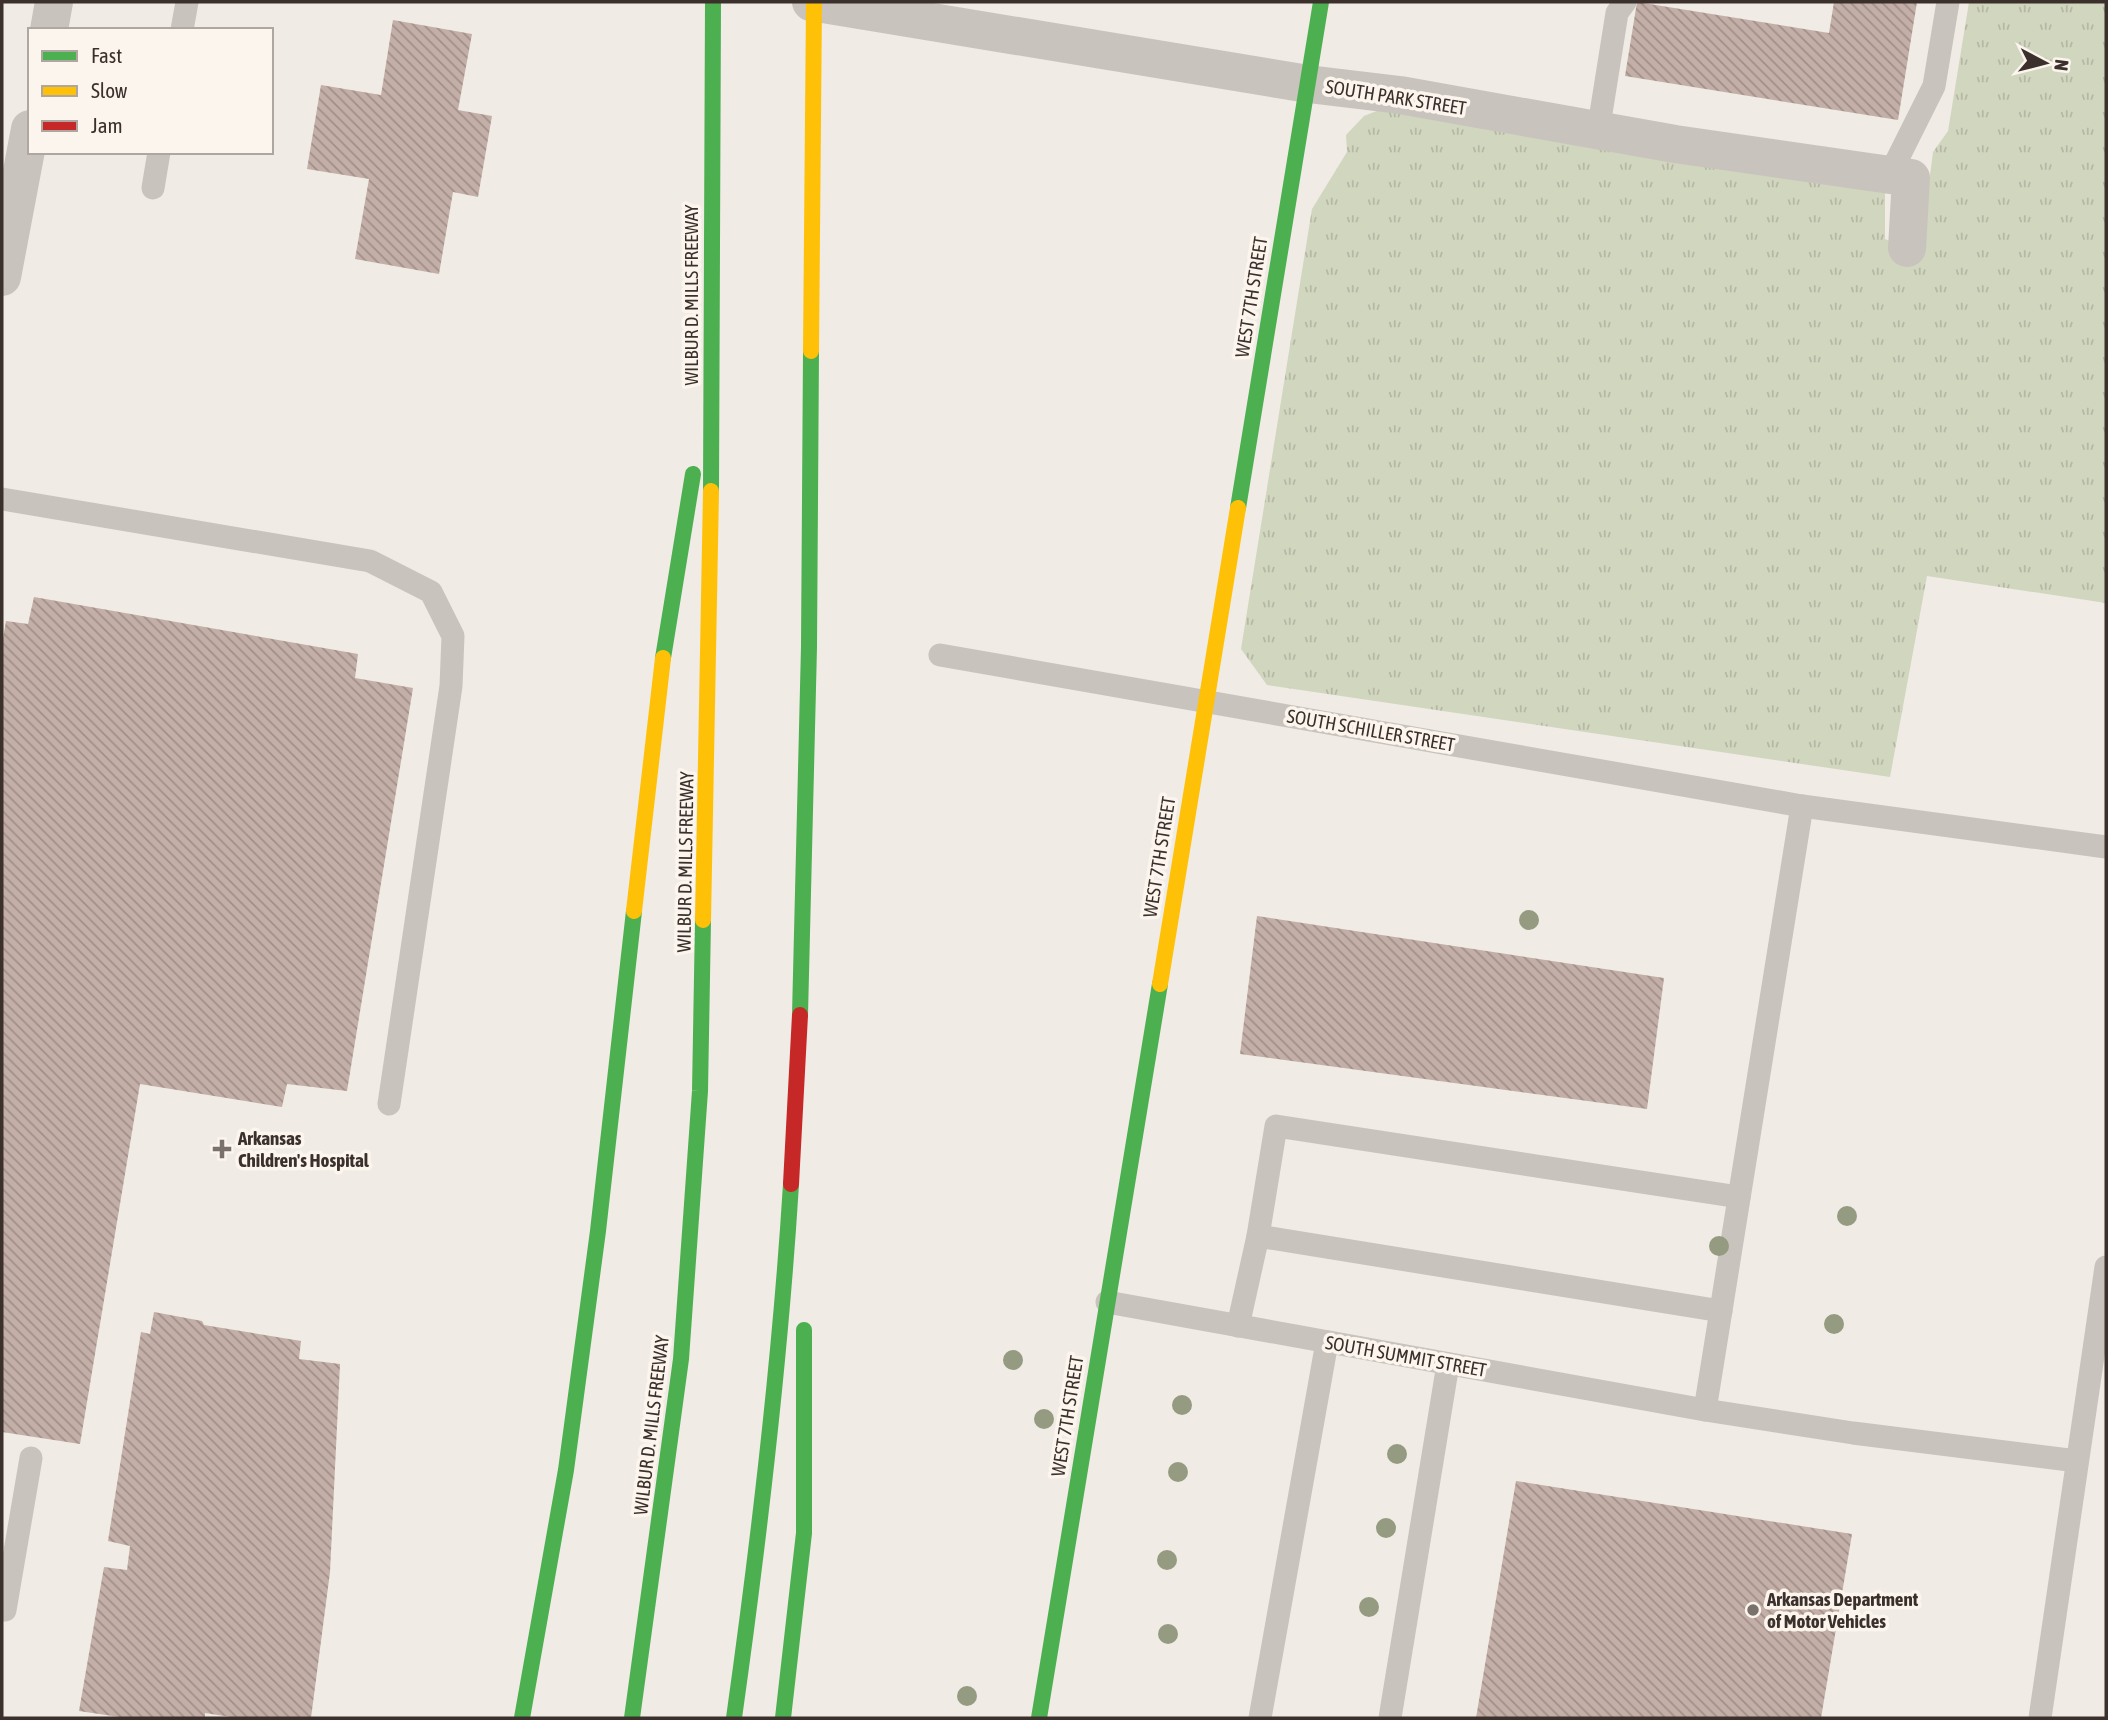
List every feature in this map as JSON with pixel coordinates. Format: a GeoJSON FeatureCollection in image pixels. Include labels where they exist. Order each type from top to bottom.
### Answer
{"type":"FeatureCollection","features":[{"type":"Feature","properties":{"kind":"main road","name":"WILBUR D. MILLS FREEWAY"},"geometry":{"type":"LineString","coordinates":[[632,1718],[681,1359],[696,1167],[708,809],[714,344],[710,134],[713,2]]}},
{"type":"Feature","properties":{"kind":"main road"},"geometry":{"type":"LineString","coordinates":[[734,1718],[761,1543],[776,1408],[795,1167],[802,1011],[812,2]]}},
{"type":"Feature","properties":{"kind":"main road","name":"WEST 7TH STREET"},"geometry":{"type":"LineString","coordinates":[[1039,1718],[1321,2]]}},
{"type":"Feature","properties":{"kind":"main road"},"geometry":{"type":"LineString","coordinates":[[522,1718],[566,1470],[598,1231],[658,691],[714,344]]}},
{"type":"Feature","properties":{"kind":"main road"},"geometry":{"type":"LineString","coordinates":[[795,1167],[801,1278]]}},
{"type":"Feature","properties":{"kind":"main road"},"geometry":{"type":"LineString","coordinates":[[783,1718],[804,1533],[803,1314]]}},
{"type":"Feature","properties":{"kind":"street"},"geometry":{"type":"LineString","coordinates":[[49,28],[54,2]]}},
{"type":"Feature","properties":{"kind":"street","name":"SOUTH PARK STREET"},"geometry":{"type":"LineString","coordinates":[[812,2],[1308,84],[1400,95],[1598,132],[1890,174]]}},
{"type":"Feature","properties":{"kind":"street"},"geometry":{"type":"LineString","coordinates":[[2,277],[28,140]]}},
{"type":"Feature","properties":{"kind":"street"},"geometry":{"type":"LineString","coordinates":[[1890,174],[1911,177],[1907,248]]}},
{"type":"Feature","properties":{"kind":"lane"},"geometry":{"type":"LineString","coordinates":[[182,28],[187,2]]}},
{"type":"Feature","properties":{"kind":"lane"},"geometry":{"type":"LineString","coordinates":[[1598,132],[1617,13],[1625,2]]}},
{"type":"Feature","properties":{"kind":"lane"},"geometry":{"type":"LineString","coordinates":[[1890,174],[1934,86],[1948,2]]}},
{"type":"Feature","properties":{"kind":"lane"},"geometry":{"type":"LineString","coordinates":[[153,188],[159,154]]}},
{"type":"Feature","properties":{"kind":"lane"},"geometry":{"type":"LineString","coordinates":[[2,499],[370,561],[431,592],[453,636],[451,686],[389,1104]]}},
{"type":"Feature","properties":{"kind":"lane","name":"SOUTH SCHILLER STREET"},"geometry":{"type":"LineString","coordinates":[[940,655],[1802,806],[2106,847]]}},
{"type":"Feature","properties":{"kind":"lane"},"geometry":{"type":"LineString","coordinates":[[1705,1410],[1802,806]]}},
{"type":"Feature","properties":{"kind":"lane"},"geometry":{"type":"LineString","coordinates":[[1238,1326],[1258,1236],[1276,1126],[1740,1197]]}},
{"type":"Feature","properties":{"kind":"lane"},"geometry":{"type":"LineString","coordinates":[[1258,1236],[1721,1311]]}},
{"type":"Feature","properties":{"kind":"lane"},"geometry":{"type":"LineString","coordinates":[[2040,1718],[2106,1267]]}},
{"type":"Feature","properties":{"kind":"lane","name":"SOUTH SUMMIT STREET"},"geometry":{"type":"LineString","coordinates":[[1107,1302],[1705,1410],[1853,1433],[2077,1461]]}},
{"type":"Feature","properties":{"kind":"lane"},"geometry":{"type":"LineString","coordinates":[[1261,1718],[1327,1342]]}},
{"type":"Feature","properties":{"kind":"lane"},"geometry":{"type":"LineString","coordinates":[[1390,1718],[1448,1364]]}},
{"type":"Feature","properties":{"kind":"lane"},"geometry":{"type":"LineString","coordinates":[[2,1609],[5,1610],[31,1458]]}},
{"type":"Feature","properties":{"kind":"green space"},"geometry":{"type":"Polygon","coordinates":[[[1969,2],[2106,2],[2106,603],[1927,576],[1890,777],[1267,685],[1241,649],[1312,209],[1347,152],[1346,135],[1364,116],[1379,110],[1885,193],[1885,239],[1920,254],[1933,152],[1948,131],[1969,2]]]}},
{"type":"Feature","properties":{"kind":"building"},"geometry":{"type":"Polygon","coordinates":[[[1637,2],[1829,33],[1834,2],[1917,2],[1898,120],[1625,76],[1637,2]]]}},
{"type":"Feature","properties":{"kind":"building"},"geometry":{"type":"Polygon","coordinates":[[[393,20],[472,34],[458,110],[492,116],[478,197],[453,192],[439,274],[355,259],[369,179],[307,169],[321,85],[381,95],[393,20]]]}},
{"type":"Feature","properties":{"kind":"building"},"geometry":{"type":"Polygon","coordinates":[[[34,597],[358,654],[355,678],[413,688],[347,1091],[287,1084],[282,1107],[140,1084],[80,1444],[2,1432],[2,644],[6,621],[28,624],[34,597]]]}},
{"type":"Feature","properties":{"kind":"building"},"geometry":{"type":"Polygon","coordinates":[[[1257,916],[1664,978],[1647,1109],[1240,1054],[1257,916]]]}},
{"type":"Feature","properties":{"kind":"building"},"geometry":{"type":"Polygon","coordinates":[[[154,1312],[202,1321],[204,1325],[301,1341],[299,1359],[340,1364],[330,1572],[311,1718],[237,1718],[205,1713],[205,1718],[126,1718],[79,1711],[104,1567],[127,1570],[130,1546],[108,1541],[141,1332],[150,1334],[154,1312]]]}},
{"type":"Feature","properties":{"kind":"building"},"geometry":{"type":"Polygon","coordinates":[[[1516,1481],[1852,1534],[1821,1718],[1476,1718],[1516,1481]]]}},
{"type":"Feature","properties":{"kind":"traffic: fast"},"geometry":{"type":"LineString","coordinates":[[711,491],[713,2]]}},
{"type":"Feature","properties":{"kind":"traffic: fast"},"geometry":{"type":"LineString","coordinates":[[1238,508],[1321,2]]}},
{"type":"Feature","properties":{"kind":"traffic: fast"},"geometry":{"type":"LineString","coordinates":[[800,1015],[809,647],[811,351]]}},
{"type":"Feature","properties":{"kind":"traffic: fast"},"geometry":{"type":"LineString","coordinates":[[663,658],[693,474]]}},
{"type":"Feature","properties":{"kind":"traffic: fast"},"geometry":{"type":"LineString","coordinates":[[522,1718],[566,1470],[598,1231],[634,911]]}},
{"type":"Feature","properties":{"kind":"traffic: fast"},"geometry":{"type":"LineString","coordinates":[[632,1718],[681,1359],[700,1091],[703,920]]}},
{"type":"Feature","properties":{"kind":"traffic: fast"},"geometry":{"type":"LineString","coordinates":[[1039,1718],[1160,984]]}},
{"type":"Feature","properties":{"kind":"traffic: fast"},"geometry":{"type":"LineString","coordinates":[[734,1718],[768,1451],[791,1184]]}},
{"type":"Feature","properties":{"kind":"traffic: fast"},"geometry":{"type":"LineString","coordinates":[[783,1718],[804,1533],[804,1330]]}},
{"type":"Feature","properties":{"kind":"traffic: slow"},"geometry":{"type":"LineString","coordinates":[[811,351],[814,2]]}},
{"type":"Feature","properties":{"kind":"traffic: slow"},"geometry":{"type":"LineString","coordinates":[[703,920],[711,491]]}},
{"type":"Feature","properties":{"kind":"traffic: slow"},"geometry":{"type":"LineString","coordinates":[[1160,984],[1238,508]]}},
{"type":"Feature","properties":{"kind":"traffic: slow"},"geometry":{"type":"LineString","coordinates":[[634,911],[663,658]]}},
{"type":"Feature","properties":{"kind":"traffic: jam"},"geometry":{"type":"LineString","coordinates":[[791,1184],[800,1015]]}},
{"type":"Feature","properties":{"kind":"place","name":"Arkansas Children's Hospital"},"geometry":{"type":"Point","coordinates":[222,1149]}},
{"type":"Feature","properties":{"kind":"place","name":"Arkansas Department of Motor Vehicles"},"geometry":{"type":"Point","coordinates":[1753,1610]}}]}
